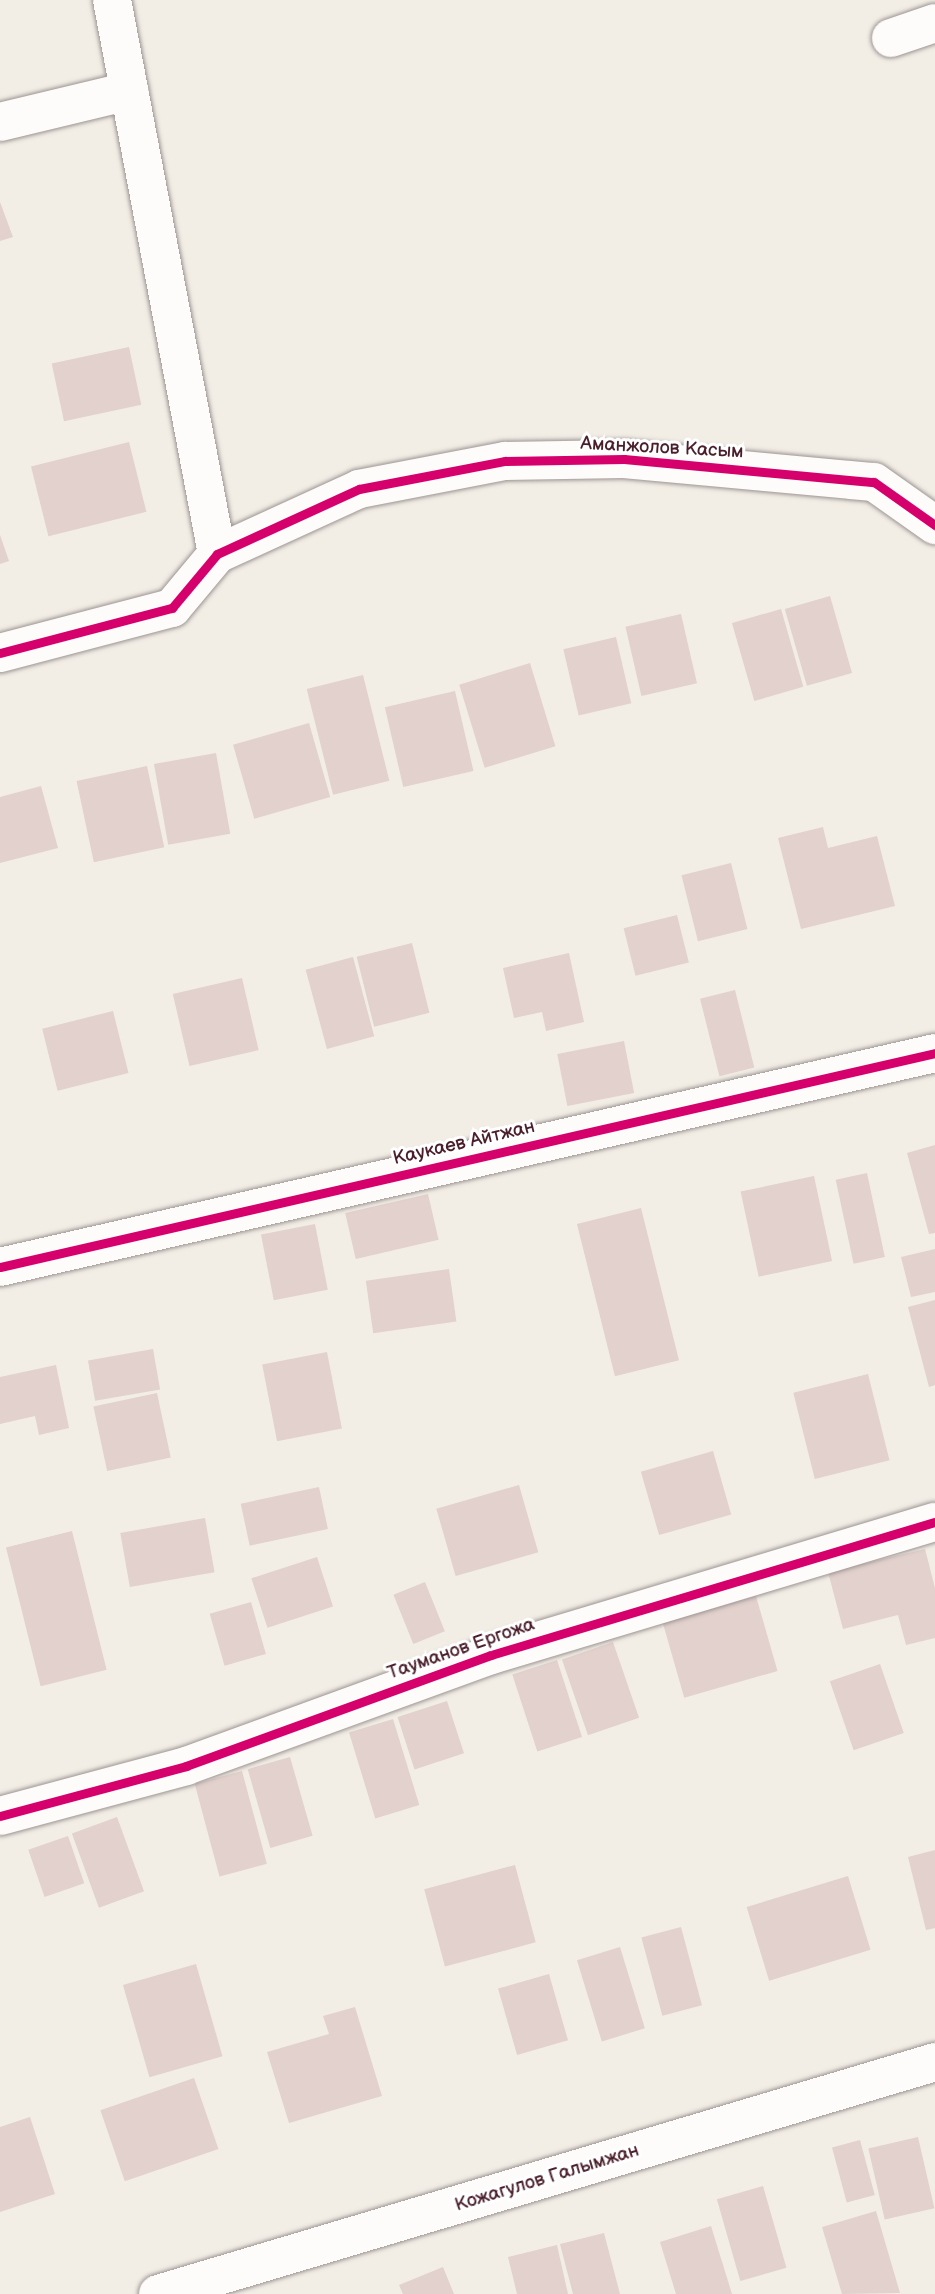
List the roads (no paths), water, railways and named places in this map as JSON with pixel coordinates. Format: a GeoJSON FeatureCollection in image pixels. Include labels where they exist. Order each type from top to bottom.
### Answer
{"type":"FeatureCollection","features":[{"type":"Feature","properties":{"kind":"street"},"geometry":{"type":"LineString","coordinates":[[111,0],[217,554]]}},
{"type":"Feature","properties":{"kind":"street"},"geometry":{"type":"LineString","coordinates":[[891,38],[935,23]]}},
{"type":"Feature","properties":{"kind":"street"},"geometry":{"type":"LineString","coordinates":[[0,122],[129,91]]}},
{"type":"Feature","properties":{"kind":"street","name":"Аманжолов Касым"},"geometry":{"type":"LineString","coordinates":[[0,653],[172,608],[217,554],[359,489],[505,461],[624,459],[874,482],[935,525]]}},
{"type":"Feature","properties":{"kind":"street","name":"Каукаев Айтжан"},"geometry":{"type":"LineString","coordinates":[[0,1267],[935,1053]]}},
{"type":"Feature","properties":{"kind":"street","name":"Тауманов Ергожа"},"geometry":{"type":"LineString","coordinates":[[0,1816],[186,1766],[491,1655],[935,1522]]}},
{"type":"Feature","properties":{"kind":"street","name":"Кожагулов Галымжан"},"geometry":{"type":"LineString","coordinates":[[159,2294],[935,2062]]}}]}
